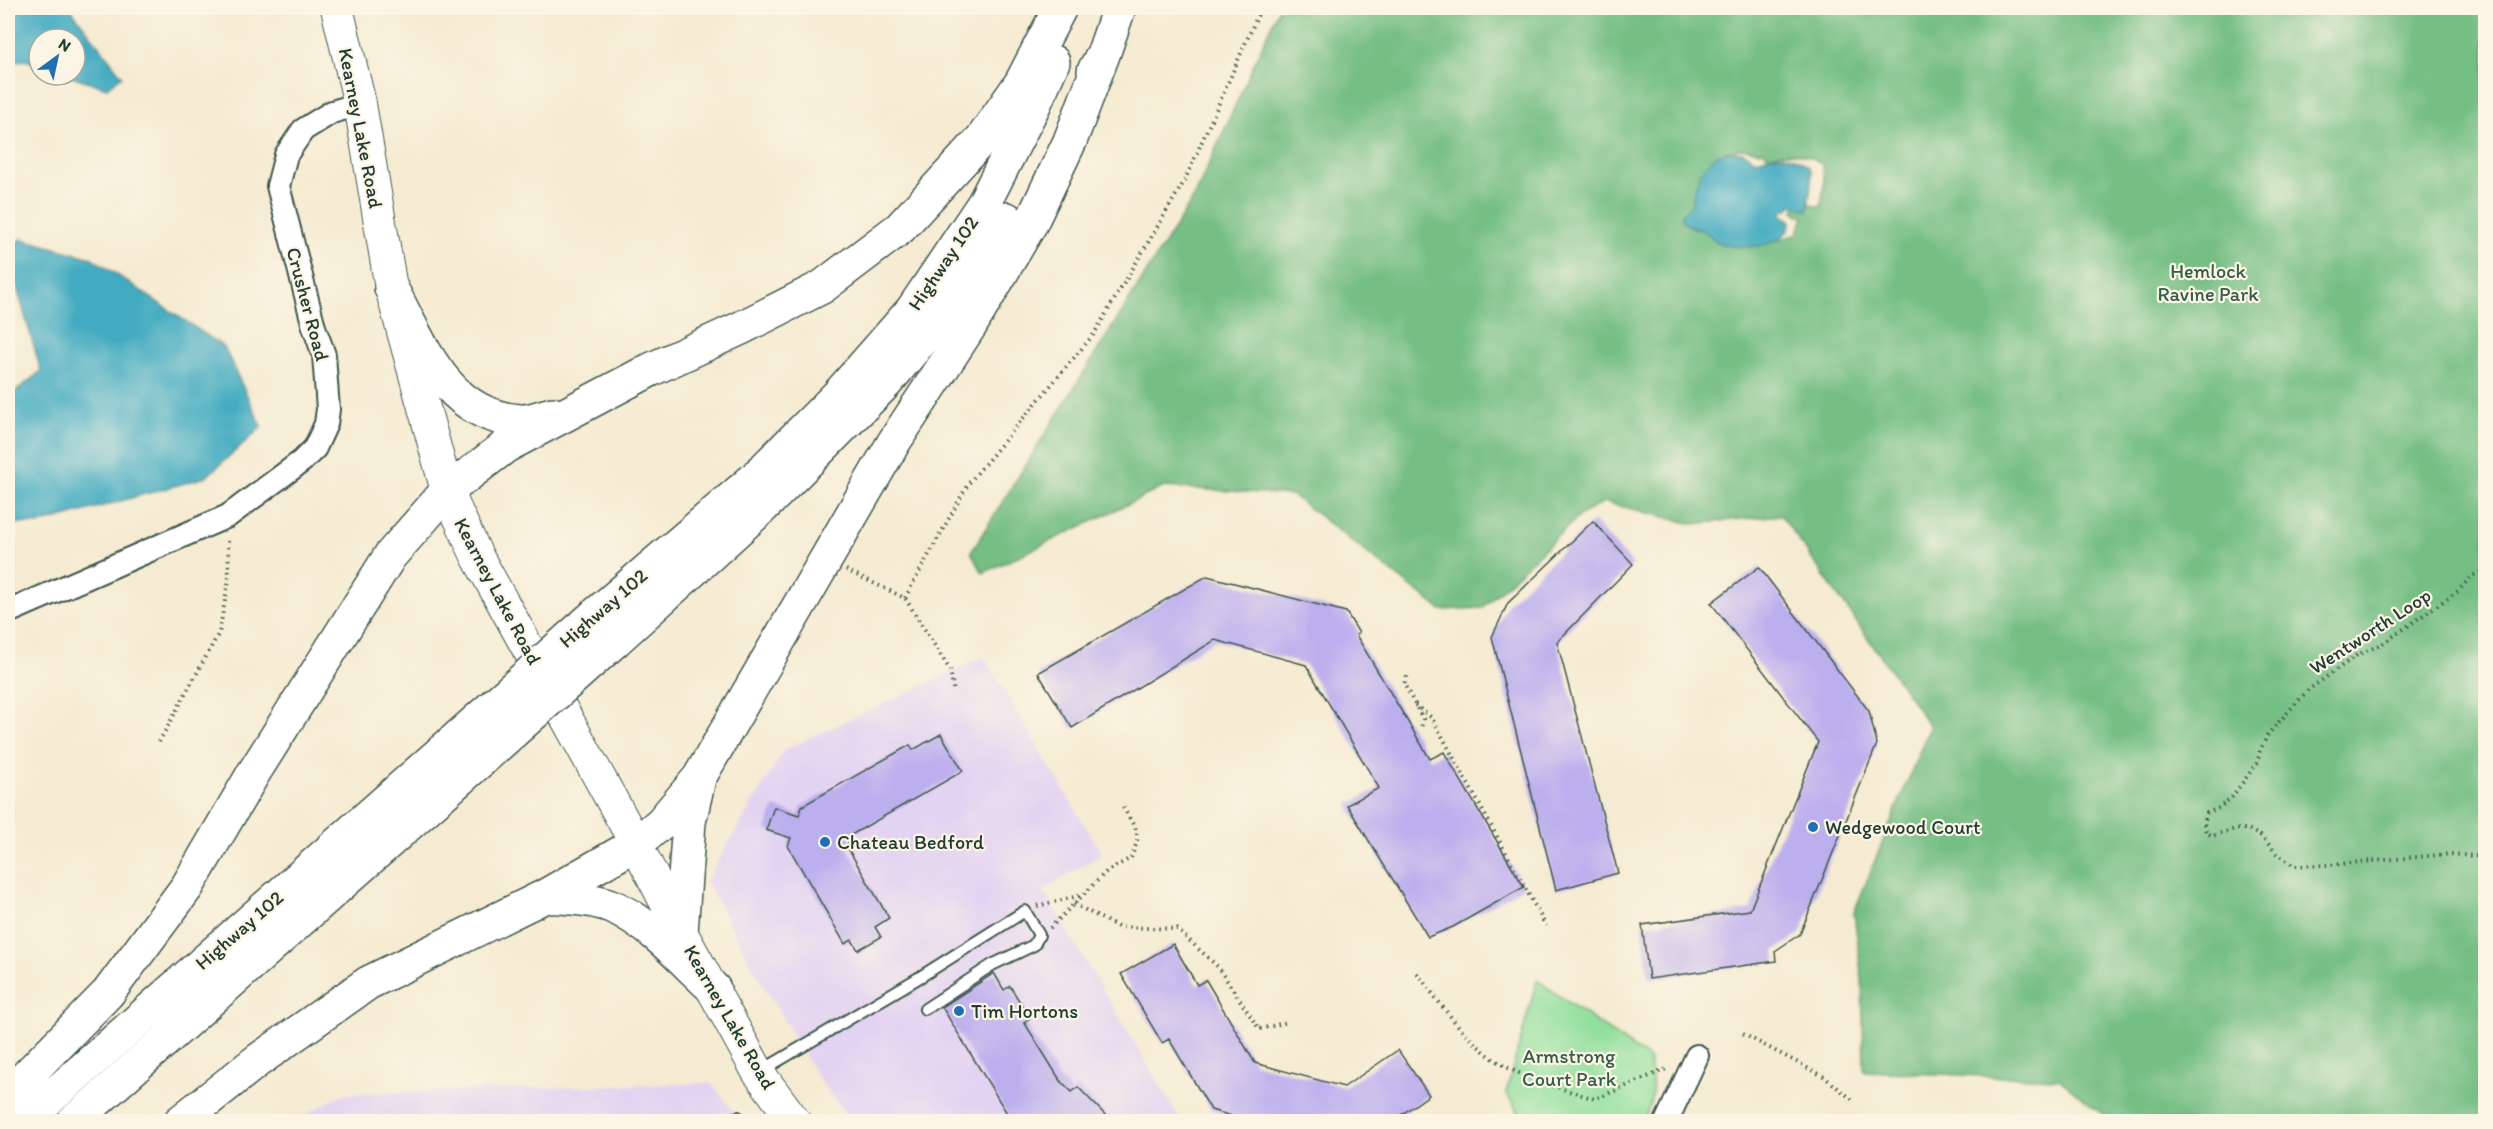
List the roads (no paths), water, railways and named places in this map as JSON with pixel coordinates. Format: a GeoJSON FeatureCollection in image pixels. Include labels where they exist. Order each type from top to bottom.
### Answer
{"type":"FeatureCollection","features":[{"type":"Feature","properties":{"kind":"highway"},"geometry":{"type":"LineString","coordinates":[[8,1095],[108,993],[187,887],[253,774],[390,556],[447,491],[506,446],[650,370],[822,287],[900,228],[982,139],[1021,83],[1060,8]]}},
{"type":"Feature","properties":{"kind":"highway","name":"Highway 102"},"geometry":{"type":"LineString","coordinates":[[23,1122],[595,615],[754,478],[837,396],[913,309],[984,203],[1034,105],[1076,8]]}},
{"type":"Feature","properties":{"kind":"highway","name":"Highway 102"},"geometry":{"type":"LineString","coordinates":[[73,1122],[764,506],[886,383],[938,320],[985,255],[1052,146],[1104,52],[1119,8]]}},
{"type":"Feature","properties":{"kind":"highway"},"geometry":{"type":"LineString","coordinates":[[180,1122],[257,1061],[368,983],[545,896],[636,844],[661,823],[699,778],[894,442],[970,326],[1031,223],[1070,141],[1104,52]]}},
{"type":"Feature","properties":{"kind":"highway"},"geometry":{"type":"LineString","coordinates":[[391,288],[440,376],[459,398],[487,415],[523,421],[577,408]]}},
{"type":"Feature","properties":{"kind":"highway"},"geometry":{"type":"LineString","coordinates":[[681,932],[689,822],[699,778]]}},
{"type":"Feature","properties":{"kind":"highway"},"geometry":{"type":"LineString","coordinates":[[545,896],[583,899],[617,908],[649,930],[714,989]]}},
{"type":"Feature","properties":{"kind":"main road","name":"Kearney Lake Road"},"geometry":{"type":"LineString","coordinates":[[337,8],[360,104],[391,288],[447,491],[477,556],[636,844],[681,932],[758,1072],[795,1122]]}},
{"type":"Feature","properties":{"kind":"street","name":"Crusher Road"},"geometry":{"type":"LineString","coordinates":[[8,612],[228,516],[315,448],[326,424],[328,409],[324,355],[314,327],[278,186],[286,154],[303,130],[332,112],[360,104]]}},
{"type":"Feature","properties":{"kind":"street"},"geometry":{"type":"LineString","coordinates":[[1666,1122],[1697,1056]]}},
{"type":"Feature","properties":{"kind":"lane"},"geometry":{"type":"LineString","coordinates":[[758,1072],[920,977],[1026,911],[1039,935],[1034,945],[992,965],[926,1009]]}},
{"type":"Feature","properties":{"kind":"lane"},"geometry":{"type":"LineString","coordinates":[[731,1122],[738,1117],[741,1122]]}},
{"type":"Feature","properties":{"kind":"water"},"geometry":{"type":"Polygon","coordinates":[[[8,8],[70,8],[85,27],[27,27],[27,61],[8,63],[8,8]]]}},
{"type":"Feature","properties":{"kind":"water"},"geometry":{"type":"Polygon","coordinates":[[[87,30],[122,76],[107,88],[87,81],[87,30]]]}},
{"type":"Feature","properties":{"kind":"water"},"geometry":{"type":"Polygon","coordinates":[[[1727,151],[1743,152],[1756,160],[1775,155],[1785,156],[1797,159],[1810,169],[1812,173],[1808,210],[1793,205],[1783,210],[1782,214],[1791,221],[1782,237],[1763,245],[1731,246],[1717,242],[1706,232],[1689,226],[1682,220],[1681,214],[1692,205],[1702,170],[1713,157],[1727,151]]]}},
{"type":"Feature","properties":{"kind":"water"},"geometry":{"type":"Polygon","coordinates":[[[22,239],[92,258],[224,347],[262,427],[206,477],[39,524],[8,523],[8,388],[15,392],[41,371],[8,257],[8,247],[22,239]]]}},
{"type":"Feature","properties":{"kind":"place","name":"Wedgewood Court"},"geometry":{"type":"Point","coordinates":[1813,827]}},
{"type":"Feature","properties":{"kind":"place","name":"Chateau Bedford"},"geometry":{"type":"Point","coordinates":[825,842]}},
{"type":"Feature","properties":{"kind":"place","name":"Tim Hortons"},"geometry":{"type":"Point","coordinates":[959,1011]}},
{"type":"Feature","properties":{"kind":"park label","name":"Hemlock Ravine Park"},"geometry":{"type":"Point","coordinates":[2208,282]}},
{"type":"Feature","properties":{"kind":"park label","name":"Armstrong Court Park"},"geometry":{"type":"Point","coordinates":[1569,1068]}}]}
